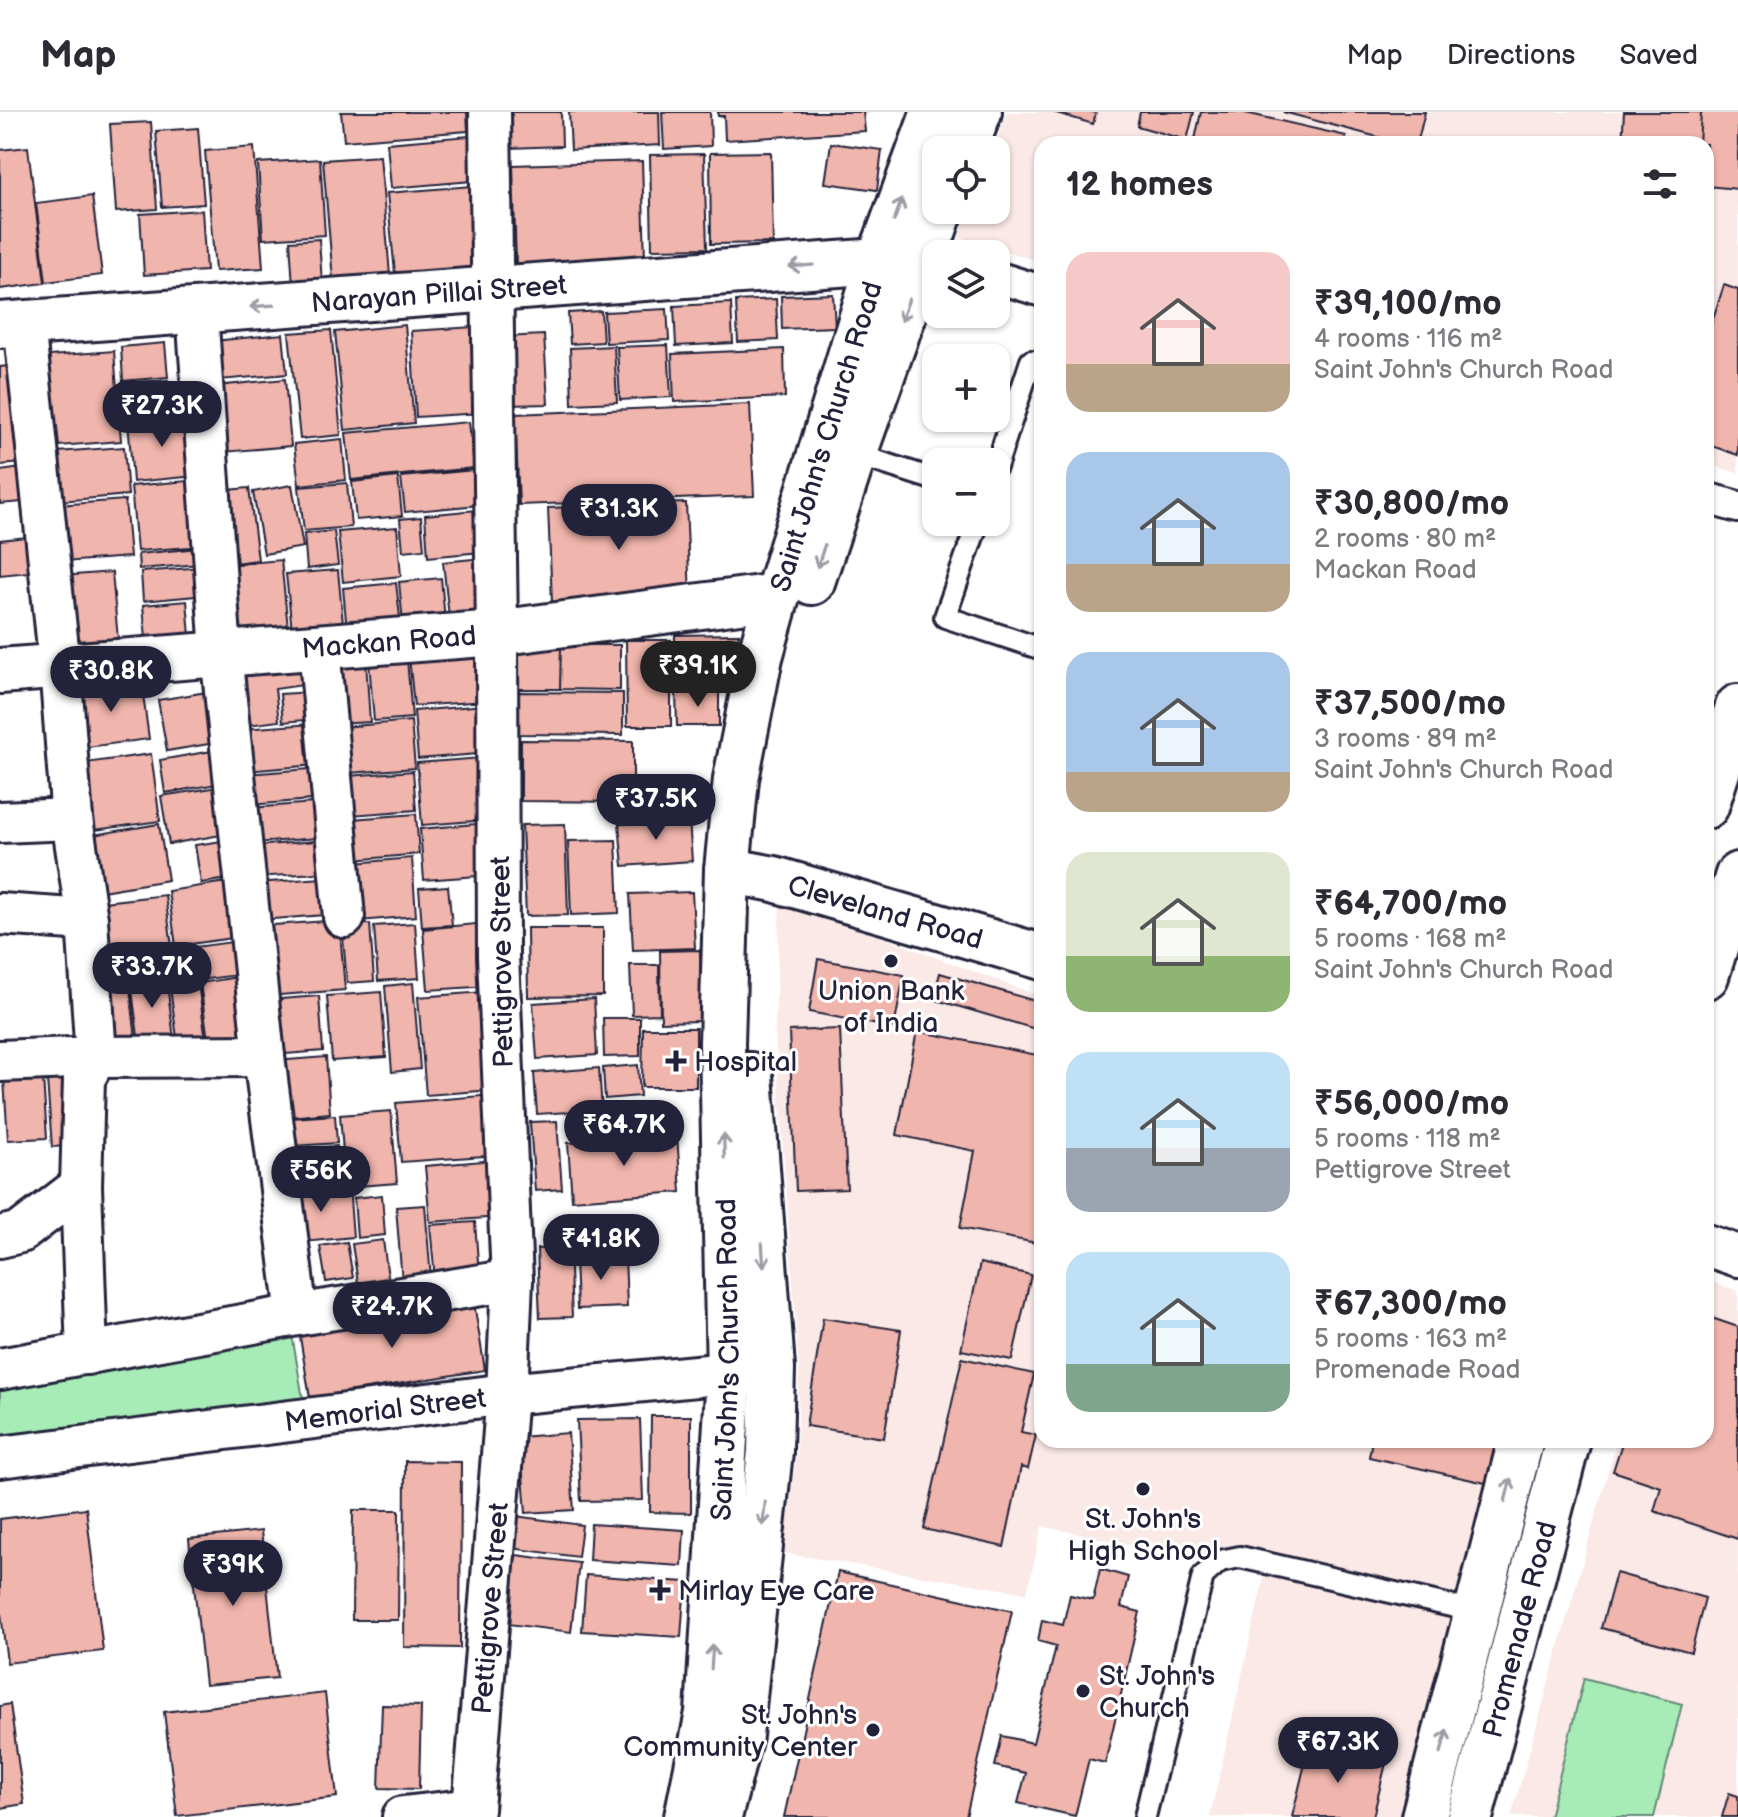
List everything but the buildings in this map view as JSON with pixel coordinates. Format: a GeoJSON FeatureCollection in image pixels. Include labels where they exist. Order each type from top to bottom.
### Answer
{"type":"FeatureCollection","features":[{"type":"Feature","properties":{"kind":"main road","name":"Saint John's Church Road"},"geometry":{"type":"LineString","coordinates":[[719,1817],[740,1735],[770,1451],[772,1368],[747,1032],[736,779],[760,657],[777,596],[879,261],[934,112]]}},
{"type":"Feature","properties":{"kind":"main road"},"geometry":{"type":"LineString","coordinates":[[970,136],[979,112]]}},
{"type":"Feature","properties":{"kind":"main road","name":"Narayan Pillai Street"},"geometry":{"type":"LineString","coordinates":[[12,324],[879,261]]}},
{"type":"Feature","properties":{"kind":"main road","name":"Saint John's Church Road"},"geometry":{"type":"LineString","coordinates":[[687,1817],[708,1713],[729,1375],[722,1043],[740,872],[789,657],[854,454],[922,277]]}},
{"type":"Feature","properties":{"kind":"main road","name":"Mackan Road"},"geometry":{"type":"LineString","coordinates":[[0,671],[497,633],[777,596]]}},
{"type":"Feature","properties":{"kind":"main road"},"geometry":{"type":"LineString","coordinates":[[1714,781],[1738,707]]}},
{"type":"Feature","properties":{"kind":"main road","name":"Cleveland Road"},"geometry":{"type":"LineString","coordinates":[[740,872],[1034,955]]}},
{"type":"Feature","properties":{"kind":"main road"},"geometry":{"type":"LineString","coordinates":[[1714,951],[1738,875]]}},
{"type":"Feature","properties":{"kind":"main road","name":"Promenade Road"},"geometry":{"type":"LineString","coordinates":[[1424,1817],[1519,1448]]}},
{"type":"Feature","properties":{"kind":"main road","name":"Promenade Road"},"geometry":{"type":"LineString","coordinates":[[1470,1817],[1566,1448]]}},
{"type":"Feature","properties":{"kind":"street","name":"Pettigrove Street"},"geometry":{"type":"LineString","coordinates":[[403,1817],[473,1809],[507,1394],[512,1280],[498,956],[490,112]]}},
{"type":"Feature","properties":{"kind":"street"},"geometry":{"type":"LineString","coordinates":[[1010,281],[1034,289]]}},
{"type":"Feature","properties":{"kind":"street"},"geometry":{"type":"LineString","coordinates":[[197,311],[221,653],[264,1056],[297,1315]]}},
{"type":"Feature","properties":{"kind":"street"},"geometry":{"type":"LineString","coordinates":[[12,324],[60,667],[72,819],[87,920],[96,1057],[84,1079],[81,1186],[87,1354]]}},
{"type":"Feature","properties":{"kind":"street"},"geometry":{"type":"LineString","coordinates":[[1714,500],[1738,507]]}},
{"type":"Feature","properties":{"kind":"street"},"geometry":{"type":"LineString","coordinates":[[319,648],[344,917]]}},
{"type":"Feature","properties":{"kind":"street"},"geometry":{"type":"LineString","coordinates":[[0,822],[72,819]]}},
{"type":"Feature","properties":{"kind":"street"},"geometry":{"type":"LineString","coordinates":[[0,914],[87,920]]}},
{"type":"Feature","properties":{"kind":"street"},"geometry":{"type":"LineString","coordinates":[[0,1061],[264,1056]]}},
{"type":"Feature","properties":{"kind":"street"},"geometry":{"type":"LineString","coordinates":[[0,1237],[21,1232],[81,1186]]}},
{"type":"Feature","properties":{"kind":"street"},"geometry":{"type":"LineString","coordinates":[[1714,1248],[1738,1256]]}},
{"type":"Feature","properties":{"kind":"street"},"geometry":{"type":"LineString","coordinates":[[0,1369],[512,1280]]}},
{"type":"Feature","properties":{"kind":"street","name":"Memorial Street"},"geometry":{"type":"LineString","coordinates":[[0,1457],[507,1394],[729,1375],[772,1368]]}},
{"type":"Feature","properties":{"kind":"lane"},"geometry":{"type":"LineString","coordinates":[[1002,448],[1031,361],[1034,362]]}},
{"type":"Feature","properties":{"kind":"lane"},"geometry":{"type":"LineString","coordinates":[[854,454],[922,476]]}},
{"type":"Feature","properties":{"kind":"lane"},"geometry":{"type":"LineString","coordinates":[[973,536],[945,617],[1034,646]]}},
{"type":"Feature","properties":{"kind":"lane"},"geometry":{"type":"LineString","coordinates":[[1145,1817],[1203,1576],[1220,1561],[1240,1557],[1477,1612]]}},
{"type":"Feature","properties":{"kind":"shaded area"},"geometry":{"type":"Polygon","coordinates":[[[1007,112],[1738,112],[1738,473],[1714,466],[1714,136],[1034,136],[1034,260],[1010,252],[1010,240],[969,240],[959,237],[964,224],[1010,224],[1010,136],[998,136],[1007,112]]]}},
{"type":"Feature","properties":{"kind":"shaded area","name":"St. John's High School"},"geometry":{"type":"Polygon","coordinates":[[[780,899],[1034,994],[1034,1448],[1506,1448],[1409,1817],[1210,1817],[1265,1573],[1042,1526],[1027,1593],[783,1553],[797,1451],[799,1369],[775,1033],[780,899]]]}},
{"type":"Feature","properties":{"kind":"shaded area"},"geometry":{"type":"Polygon","coordinates":[[[1714,1283],[1738,1291],[1738,1817],[1511,1817],[1615,1448],[1714,1448],[1714,1283]]]}},
{"type":"Feature","properties":{"kind":"green space"},"geometry":{"type":"Polygon","coordinates":[[[290,1323],[304,1405],[0,1445],[0,1374],[290,1323]]]}},
{"type":"Feature","properties":{"kind":"green space"},"geometry":{"type":"Polygon","coordinates":[[[1584,1678],[1682,1704],[1654,1817],[1549,1817],[1584,1678]]]}},
{"type":"Feature","properties":{"kind":"place","name":"Union Bank of India"},"geometry":{"type":"Point","coordinates":[891,961]}},
{"type":"Feature","properties":{"kind":"place","name":"Hospital"},"geometry":{"type":"Point","coordinates":[676,1061]}},
{"type":"Feature","properties":{"kind":"place","name":"St. John's High School"},"geometry":{"type":"Point","coordinates":[1143,1489]}},
{"type":"Feature","properties":{"kind":"place","name":"Mirlay Eye Care"},"geometry":{"type":"Point","coordinates":[660,1590]}},
{"type":"Feature","properties":{"kind":"place","name":"St. John's Church"},"geometry":{"type":"Point","coordinates":[1083,1691]}},
{"type":"Feature","properties":{"kind":"place","name":"St. John's Community Center"},"geometry":{"type":"Point","coordinates":[873,1730]}}]}
